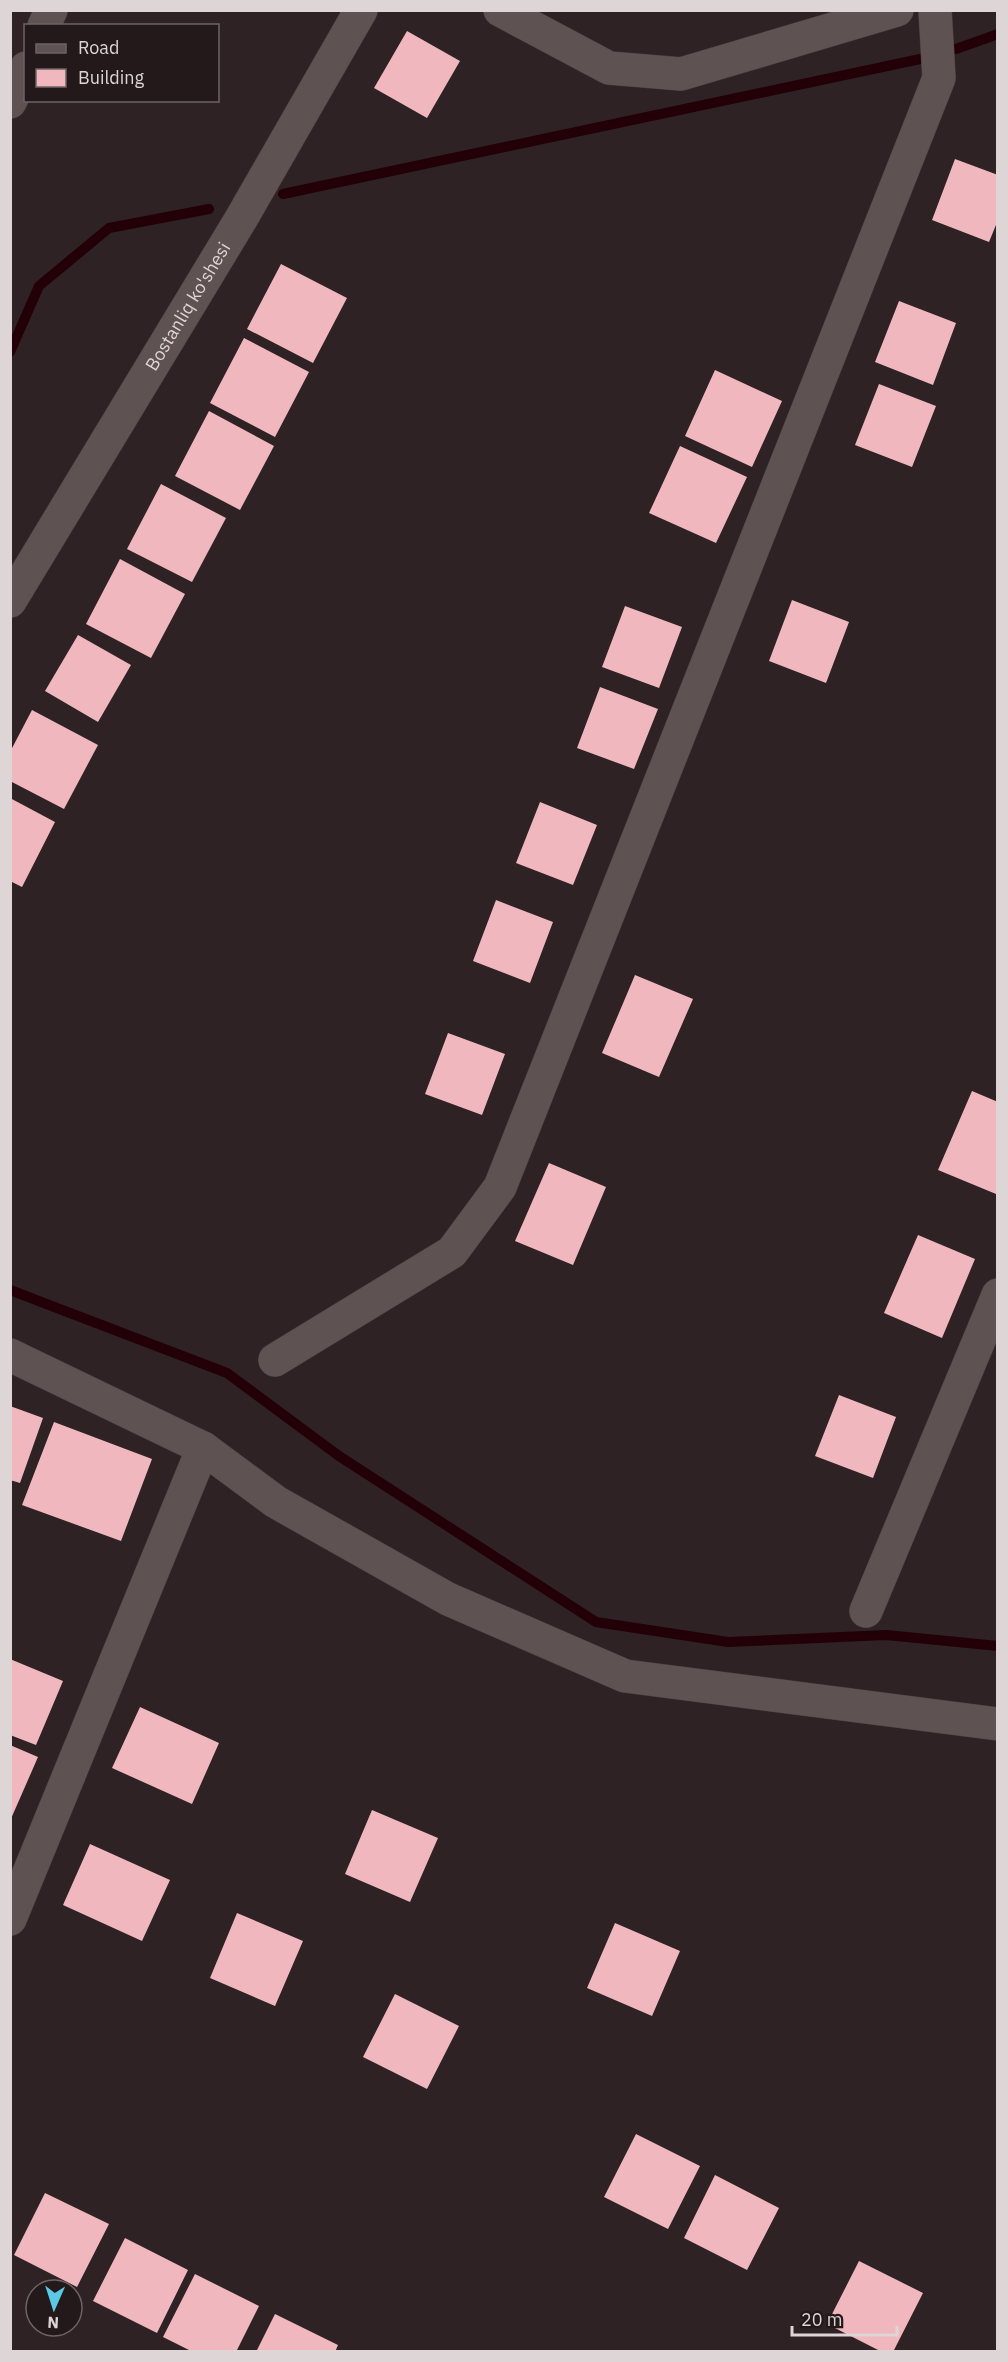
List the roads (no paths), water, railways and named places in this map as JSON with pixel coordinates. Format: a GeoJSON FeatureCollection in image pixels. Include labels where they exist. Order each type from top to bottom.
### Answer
{"type":"FeatureCollection","features":[{"type":"Feature","properties":{"kind":"street"},"geometry":{"type":"LineString","coordinates":[[45,24],[51,10]]}},
{"type":"Feature","properties":{"kind":"street","name":"Bostanliq ko'shesi"},"geometry":{"type":"LineString","coordinates":[[10,601],[241,219],[361,10]]}},
{"type":"Feature","properties":{"kind":"street"},"geometry":{"type":"LineString","coordinates":[[500,10],[609,68],[681,74],[897,10]]}},
{"type":"Feature","properties":{"kind":"street"},"geometry":{"type":"LineString","coordinates":[[275,1360],[452,1252],[500,1187],[939,78],[935,10]]}},
{"type":"Feature","properties":{"kind":"street"},"geometry":{"type":"LineString","coordinates":[[10,102],[24,72]]}},
{"type":"Feature","properties":{"kind":"street"},"geometry":{"type":"LineString","coordinates":[[866,1611],[998,1295]]}},
{"type":"Feature","properties":{"kind":"street"},"geometry":{"type":"LineString","coordinates":[[10,1355],[203,1448],[276,1502],[448,1599],[625,1676],[998,1724]]}},
{"type":"Feature","properties":{"kind":"street"},"geometry":{"type":"LineString","coordinates":[[10,1919],[203,1448]]}},
{"type":"Feature","properties":{"kind":"waterway"},"geometry":{"type":"LineString","coordinates":[[956,49],[998,34]]}},
{"type":"Feature","properties":{"kind":"waterway"},"geometry":{"type":"LineString","coordinates":[[283,194],[925,58]]}},
{"type":"Feature","properties":{"kind":"waterway"},"geometry":{"type":"LineString","coordinates":[[10,352],[39,286],[109,228],[209,209]]}},
{"type":"Feature","properties":{"kind":"waterway"},"geometry":{"type":"LineString","coordinates":[[10,1290],[227,1373],[339,1456],[596,1622],[728,1642],[886,1635],[998,1646]]}}]}
